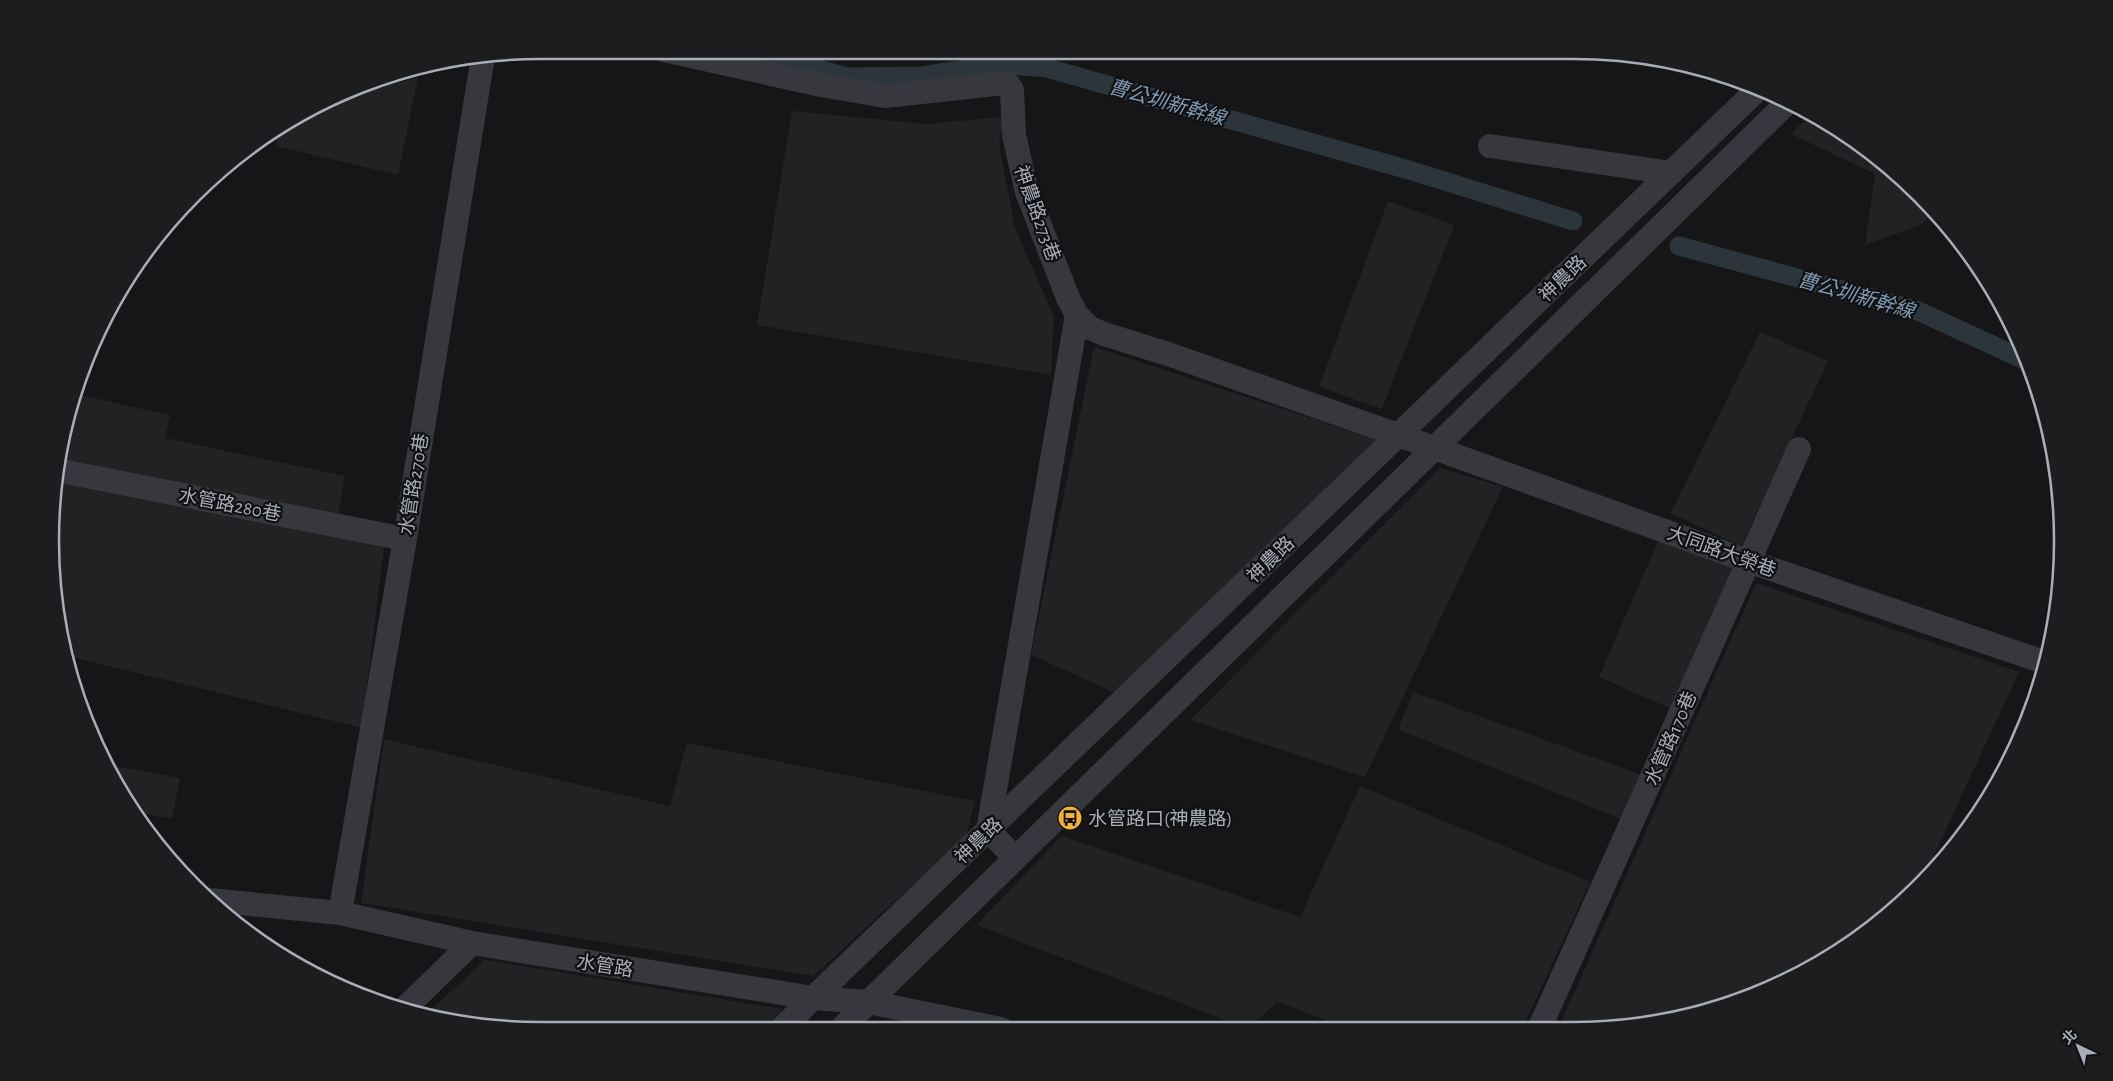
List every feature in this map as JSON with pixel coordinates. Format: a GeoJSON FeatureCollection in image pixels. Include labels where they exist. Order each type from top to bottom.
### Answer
{"type":"FeatureCollection","features":[{"type":"Feature","properties":{"kind":"street","name":"神農路273巷"},"geometry":{"type":"LineString","coordinates":[[704,59],[821,85],[885,96],[1008,84],[1012,90],[1017,155],[1027,192],[1077,315],[1090,328],[1398,435]]}},
{"type":"Feature","properties":{"kind":"street","name":"水管路270巷"},"geometry":{"type":"LineString","coordinates":[[340,912],[404,539],[482,63]]}},
{"type":"Feature","properties":{"kind":"street","name":"神農路"},"geometry":{"type":"LineString","coordinates":[[788,1022],[1753,94]]}},
{"type":"Feature","properties":{"kind":"street","name":"神農路"},"geometry":{"type":"LineString","coordinates":[[848,1022],[1782,106]]}},
{"type":"Feature","properties":{"kind":"street"},"geometry":{"type":"LineString","coordinates":[[1490,146],[1671,173]]}},
{"type":"Feature","properties":{"kind":"street"},"geometry":{"type":"LineString","coordinates":[[1016,858],[988,830],[1077,315]]}},
{"type":"Feature","properties":{"kind":"street","name":"大同路大榮巷"},"geometry":{"type":"LineString","coordinates":[[1398,435],[1748,562],[2039,660]]}},
{"type":"Feature","properties":{"kind":"street","name":"水管路170巷"},"geometry":{"type":"LineString","coordinates":[[1542,1022],[1799,449]]}},
{"type":"Feature","properties":{"kind":"street","name":"水管路280巷"},"geometry":{"type":"LineString","coordinates":[[64,472],[404,539]]}},
{"type":"Feature","properties":{"kind":"street","name":"水管路"},"geometry":{"type":"LineString","coordinates":[[221,901],[340,912],[472,943],[813,998],[868,1002],[967,1022]]}},
{"type":"Feature","properties":{"kind":"street"},"geometry":{"type":"LineString","coordinates":[[409,1004],[472,943]]}},
{"type":"Feature","properties":{"kind":"shaded area"},"geometry":{"type":"Polygon","coordinates":[[[418,77],[398,175],[276,146],[278,137],[300,123],[358,94],[418,77]]]}},
{"type":"Feature","properties":{"kind":"shaded area"},"geometry":{"type":"Polygon","coordinates":[[[792,111],[925,124],[1004,117],[999,144],[1015,228],[1054,317],[1051,375],[757,325],[792,111]]]}},
{"type":"Feature","properties":{"kind":"shaded area"},"geometry":{"type":"Polygon","coordinates":[[[1806,119],[1813,123],[1866,158],[1890,178],[1929,217],[1923,224],[1865,245],[1875,174],[1791,134],[1806,119]]]}},
{"type":"Feature","properties":{"kind":"shaded area"},"geometry":{"type":"Polygon","coordinates":[[[1388,201],[1454,225],[1382,409],[1319,387],[1388,201]]]}},
{"type":"Feature","properties":{"kind":"shaded area"},"geometry":{"type":"Polygon","coordinates":[[[1760,332],[1828,361],[1741,546],[1671,513],[1760,332]]]}},
{"type":"Feature","properties":{"kind":"shaded area"},"geometry":{"type":"Polygon","coordinates":[[[1094,347],[1380,441],[1116,693],[1031,655],[1094,347]]]}},
{"type":"Feature","properties":{"kind":"shaded area"},"geometry":{"type":"Polygon","coordinates":[[[81,395],[170,415],[165,438],[345,476],[338,517],[66,462],[81,395]]]}},
{"type":"Feature","properties":{"kind":"shaded area"},"geometry":{"type":"Polygon","coordinates":[[[1440,468],[1503,487],[1365,777],[1190,720],[1440,468]]]}},
{"type":"Feature","properties":{"kind":"shaded area"},"geometry":{"type":"Polygon","coordinates":[[[63,483],[384,546],[362,728],[73,657],[63,603],[60,572],[59,540],[63,483]]]}},
{"type":"Feature","properties":{"kind":"shaded area"},"geometry":{"type":"Polygon","coordinates":[[[1658,541],[1736,565],[1674,710],[1599,677],[1658,541]]]}},
{"type":"Feature","properties":{"kind":"shaded area"},"geometry":{"type":"Polygon","coordinates":[[[1756,583],[2019,672],[1931,862],[1890,903],[1866,923],[1813,958],[1786,973],[1727,997],[1697,1006],[1635,1018],[1561,1022],[1756,583]]]}},
{"type":"Feature","properties":{"kind":"shaded area"},"geometry":{"type":"Polygon","coordinates":[[[1413,692],[1642,775],[1624,820],[1398,729],[1413,692]]]}},
{"type":"Feature","properties":{"kind":"shaded area"},"geometry":{"type":"Polygon","coordinates":[[[384,739],[670,806],[687,743],[975,801],[966,836],[813,976],[361,903],[384,739]]]}},
{"type":"Feature","properties":{"kind":"shaded area"},"geometry":{"type":"Polygon","coordinates":[[[115,766],[180,778],[172,819],[144,813],[115,766]]]}},
{"type":"Feature","properties":{"kind":"shaded area"},"geometry":{"type":"Polygon","coordinates":[[[1360,786],[1590,882],[1525,1022],[1332,1022],[1277,1002],[1255,1022],[1230,1022],[976,925],[1062,836],[1300,917],[1360,786]]]}},
{"type":"Feature","properties":{"kind":"shaded area"},"geometry":{"type":"Polygon","coordinates":[[[485,960],[783,1009],[769,1022],[509,1021],[478,1018],[431,1009],[485,960]]]}},
{"type":"Feature","properties":{"kind":"waterway","name":"曹公圳新幹線"},"geometry":{"type":"LineString","coordinates":[[785,59],[847,77],[921,76],[1000,64],[1047,68],[1409,170],[1573,221]]}},
{"type":"Feature","properties":{"kind":"waterway","name":"曹公圳新幹線"},"geometry":{"type":"LineString","coordinates":[[1679,246],[1916,310],[2018,357]]}},
{"type":"Feature","properties":{"kind":"place","name":"水管路口(神農路)"},"geometry":{"type":"Point","coordinates":[1070,818]}}]}
